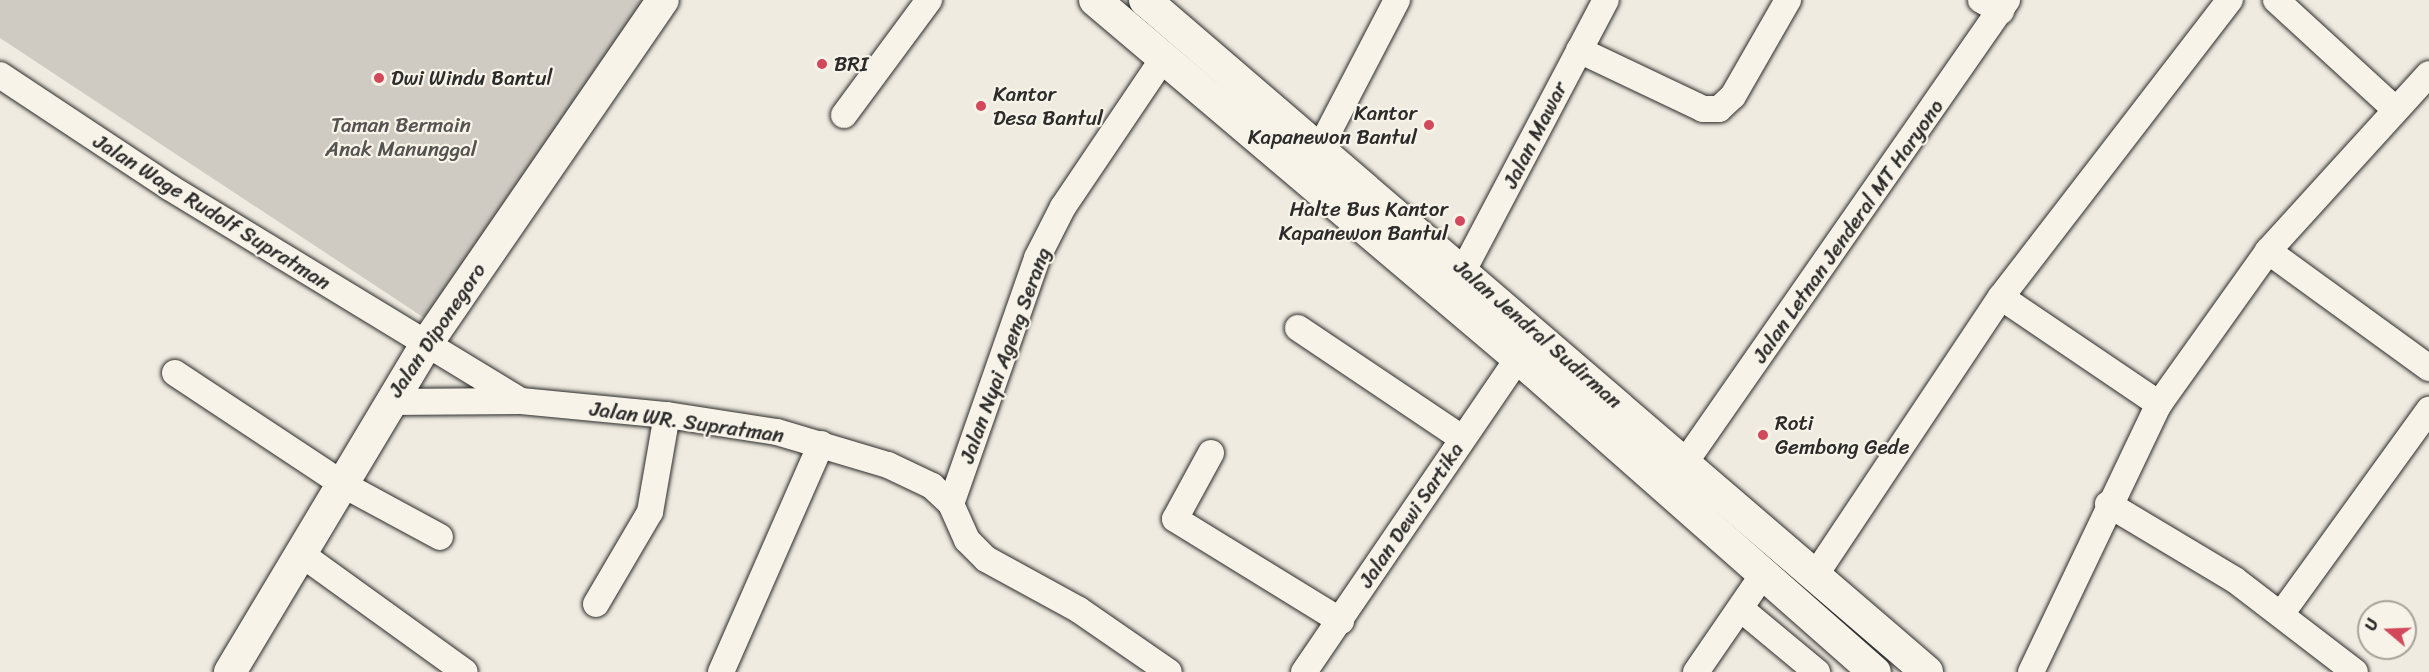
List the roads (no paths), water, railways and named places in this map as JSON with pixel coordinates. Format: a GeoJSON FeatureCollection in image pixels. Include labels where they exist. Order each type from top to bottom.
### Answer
{"type":"FeatureCollection","features":[{"type":"Feature","properties":{"kind":"main road","name":"Jalan Diponegoro"},"geometry":{"type":"LineString","coordinates":[[230,672],[304,556],[390,402],[425,346],[663,0]]}},
{"type":"Feature","properties":{"kind":"main road","name":"Jalan Jendral Sudirman"},"geometry":{"type":"LineString","coordinates":[[1095,0],[1549,384],[1875,672]]}},
{"type":"Feature","properties":{"kind":"main road","name":"Jalan Jendral Sudirman"},"geometry":{"type":"LineString","coordinates":[[1145,0],[1570,361],[1927,672]]}},
{"type":"Feature","properties":{"kind":"main road"},"geometry":{"type":"LineString","coordinates":[[1549,384],[1570,361]]}},
{"type":"Feature","properties":{"kind":"street"},"geometry":{"type":"LineString","coordinates":[[844,115],[928,0]]}},
{"type":"Feature","properties":{"kind":"street"},"geometry":{"type":"LineString","coordinates":[[1320,148],[1397,0]]}},
{"type":"Feature","properties":{"kind":"street","name":"Jalan Mawar"},"geometry":{"type":"LineString","coordinates":[[1464,270],[1606,0]]}},
{"type":"Feature","properties":{"kind":"street"},"geometry":{"type":"LineString","coordinates":[[1579,50],[1703,109],[1719,109],[1733,96],[1788,0]]}},
{"type":"Feature","properties":{"kind":"street"},"geometry":{"type":"LineString","coordinates":[[1816,574],[2001,297],[2230,0]]}},
{"type":"Feature","properties":{"kind":"street"},"geometry":{"type":"LineString","coordinates":[[2276,0],[2395,109]]}},
{"type":"Feature","properties":{"kind":"street","name":"Jalan Letnan Jenderal MT Haryono"},"geometry":{"type":"LineString","coordinates":[[1686,461],[1996,4]]}},
{"type":"Feature","properties":{"kind":"street","name":"Jalan Nyai Ageng Serang"},"geometry":{"type":"LineString","coordinates":[[951,504],[1037,258],[1063,207],[1163,59]]}},
{"type":"Feature","properties":{"kind":"street"},"geometry":{"type":"LineString","coordinates":[[2031,672],[2108,504],[2159,404],[2268,251],[2429,74]]}},
{"type":"Feature","properties":{"kind":"street","name":"Jalan Wage Rudolf Supratman"},"geometry":{"type":"LineString","coordinates":[[0,75],[425,346]]}},
{"type":"Feature","properties":{"kind":"street"},"geometry":{"type":"LineString","coordinates":[[2268,251],[2429,368]]}},
{"type":"Feature","properties":{"kind":"street"},"geometry":{"type":"LineString","coordinates":[[2001,297],[2159,404]]}},
{"type":"Feature","properties":{"kind":"street"},"geometry":{"type":"LineString","coordinates":[[1298,328],[1462,438]]}},
{"type":"Feature","properties":{"kind":"street","name":"Jalan WR. Supratman"},"geometry":{"type":"LineString","coordinates":[[425,346],[521,401]]}},
{"type":"Feature","properties":{"kind":"street","name":"Jalan Dewi Sartika"},"geometry":{"type":"LineString","coordinates":[[1304,672],[1341,621],[1518,358]]}},
{"type":"Feature","properties":{"kind":"street"},"geometry":{"type":"LineString","coordinates":[[175,373],[344,485],[440,537]]}},
{"type":"Feature","properties":{"kind":"street","name":"Jalan WR. Supratman"},"geometry":{"type":"LineString","coordinates":[[390,402],[521,401],[668,415],[821,444],[910,474],[951,504],[967,540],[986,559],[1079,610],[1169,672]]}},
{"type":"Feature","properties":{"kind":"street"},"geometry":{"type":"LineString","coordinates":[[2282,613],[2429,410]]}},
{"type":"Feature","properties":{"kind":"street"},"geometry":{"type":"LineString","coordinates":[[596,604],[650,512],[668,415]]}},
{"type":"Feature","properties":{"kind":"street"},"geometry":{"type":"LineString","coordinates":[[721,672],[821,444]]}},
{"type":"Feature","properties":{"kind":"street"},"geometry":{"type":"LineString","coordinates":[[1211,453],[1175,519],[1341,621]]}},
{"type":"Feature","properties":{"kind":"street"},"geometry":{"type":"LineString","coordinates":[[2108,504],[2282,613],[2355,672]]}},
{"type":"Feature","properties":{"kind":"street"},"geometry":{"type":"LineString","coordinates":[[304,556],[465,672]]}},
{"type":"Feature","properties":{"kind":"street"},"geometry":{"type":"LineString","coordinates":[[1696,672],[1764,573]]}},
{"type":"Feature","properties":{"kind":"street"},"geometry":{"type":"LineString","coordinates":[[1741,609],[1817,672]]}},
{"type":"Feature","properties":{"kind":"place","name":"BRI"},"geometry":{"type":"Point","coordinates":[822,64]}},
{"type":"Feature","properties":{"kind":"place","name":"Dwi Windu Bantul"},"geometry":{"type":"Point","coordinates":[379,78]}},
{"type":"Feature","properties":{"kind":"place","name":"Kantor Desa Bantul"},"geometry":{"type":"Point","coordinates":[981,106]}},
{"type":"Feature","properties":{"kind":"place","name":"Kantor Kapanewon Bantul"},"geometry":{"type":"Point","coordinates":[1429,125]}},
{"type":"Feature","properties":{"kind":"place","name":"Halte Bus Kantor Kapanewon Bantul"},"geometry":{"type":"Point","coordinates":[1460,221]}},
{"type":"Feature","properties":{"kind":"place","name":"Roti Gembong Gede"},"geometry":{"type":"Point","coordinates":[1763,435]}},
{"type":"Feature","properties":{"kind":"park label","name":"Taman Bermain Anak Manunggal"},"geometry":{"type":"Point","coordinates":[401,137]}}]}
